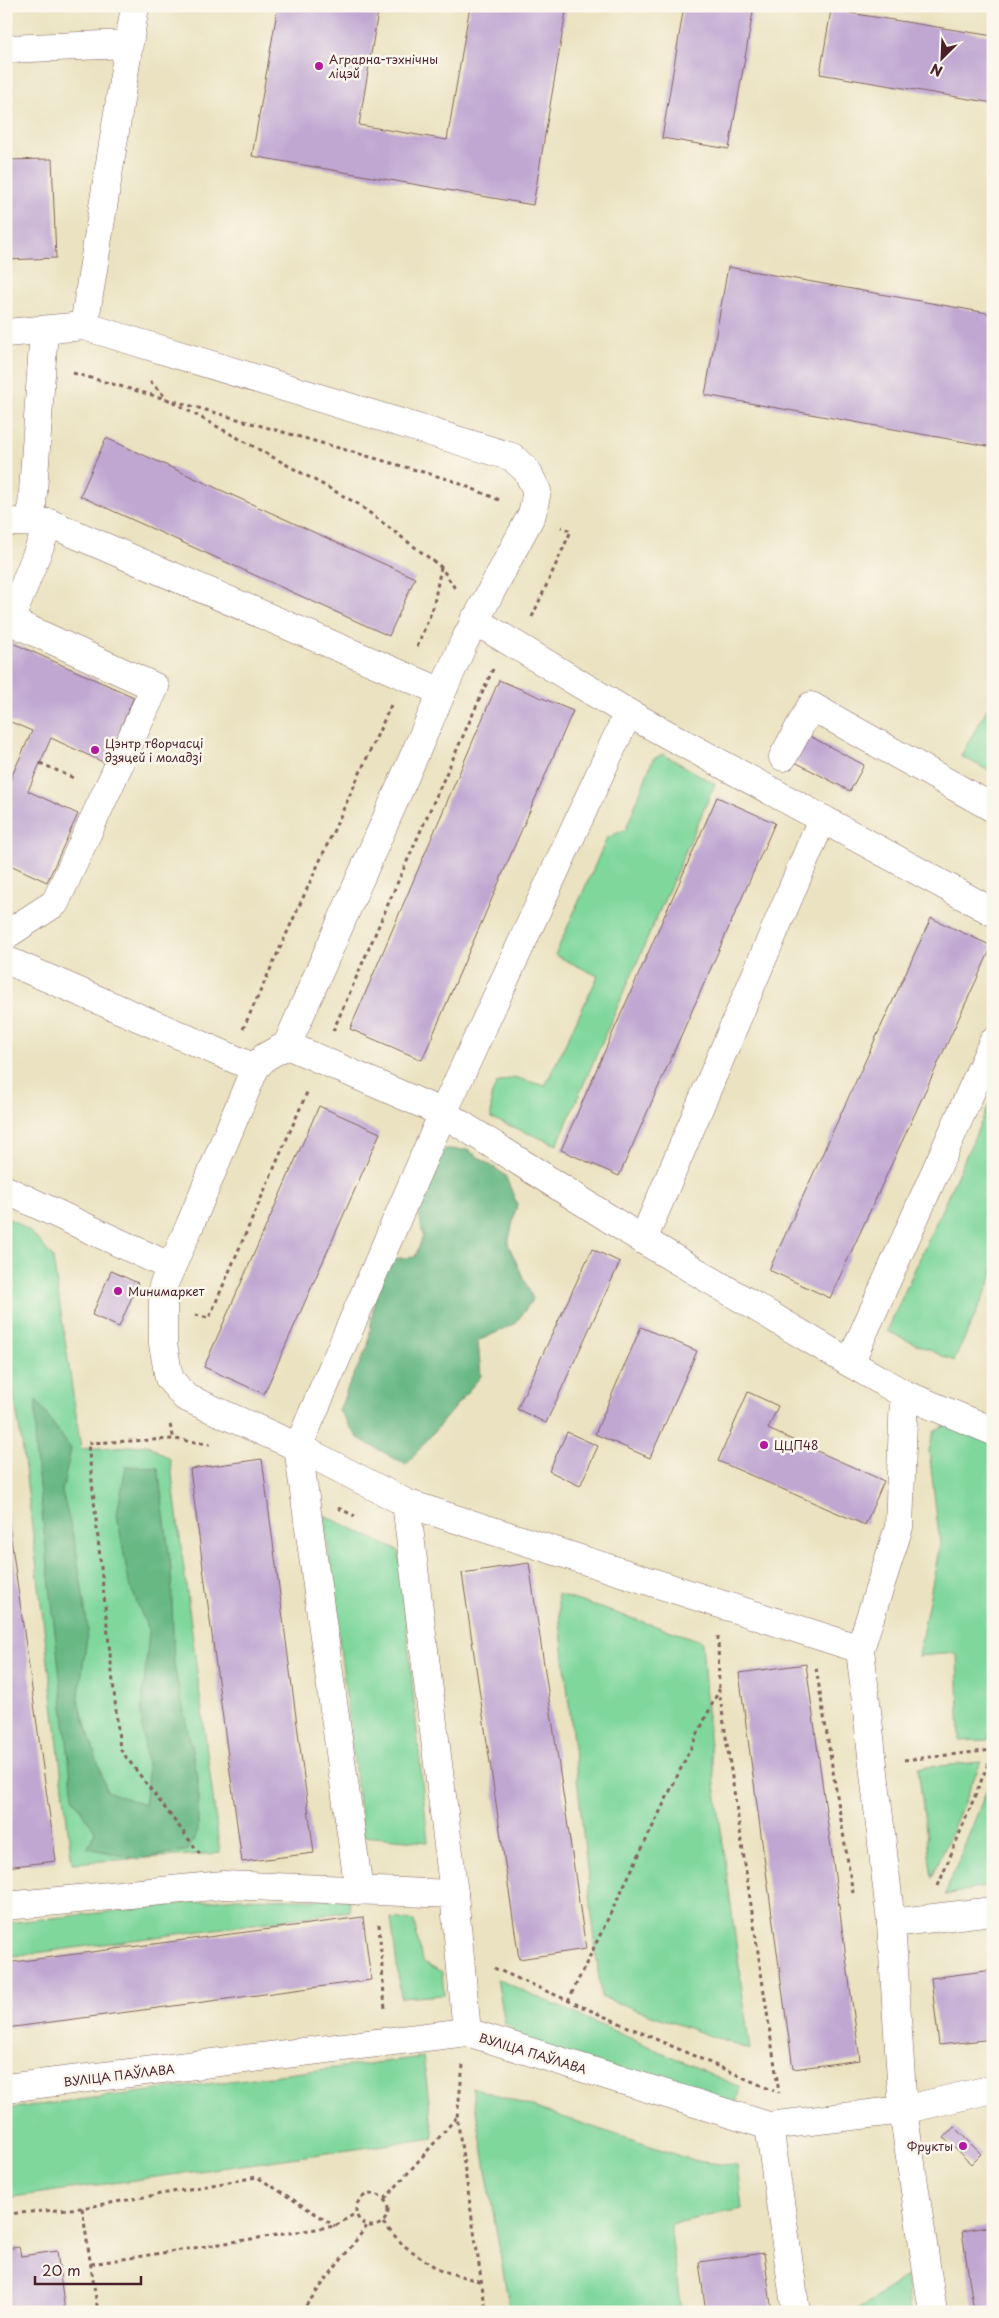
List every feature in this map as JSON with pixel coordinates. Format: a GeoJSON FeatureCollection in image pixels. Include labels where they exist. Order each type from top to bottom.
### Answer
{"type":"FeatureCollection","features":[{"type":"Feature","properties":{"kind":"street"},"geometry":{"type":"LineString","coordinates":[[84,326],[135,6]]}},
{"type":"Feature","properties":{"kind":"street"},"geometry":{"type":"LineString","coordinates":[[6,49],[128,44]]}},
{"type":"Feature","properties":{"kind":"street"},"geometry":{"type":"LineString","coordinates":[[6,333],[84,326],[512,457],[527,471],[537,491],[532,514],[474,620],[287,1045],[265,1057],[255,1068],[163,1286],[163,1344],[168,1378],[185,1397],[298,1447],[406,1503],[860,1648]]}},
{"type":"Feature","properties":{"kind":"street"},"geometry":{"type":"LineString","coordinates":[[6,934],[55,903],[155,686],[8,620],[29,522],[44,330]]}},
{"type":"Feature","properties":{"kind":"street"},"geometry":{"type":"LineString","coordinates":[[29,522],[442,692]]}},
{"type":"Feature","properties":{"kind":"street"},"geometry":{"type":"LineString","coordinates":[[474,620],[628,713],[993,912]]}},
{"type":"Feature","properties":{"kind":"street"},"geometry":{"type":"LineString","coordinates":[[783,757],[811,706],[993,808]]}},
{"type":"Feature","properties":{"kind":"street"},"geometry":{"type":"LineString","coordinates":[[367,1891],[298,1447],[443,1113],[628,713]]}},
{"type":"Feature","properties":{"kind":"street"},"geometry":{"type":"LineString","coordinates":[[643,1240],[822,819]]}},
{"type":"Feature","properties":{"kind":"street"},"geometry":{"type":"LineString","coordinates":[[6,960],[255,1068]]}},
{"type":"Feature","properties":{"kind":"street"},"geometry":{"type":"LineString","coordinates":[[850,1363],[993,1042]]}},
{"type":"Feature","properties":{"kind":"street"},"geometry":{"type":"LineString","coordinates":[[287,1045],[443,1113],[643,1240],[850,1363],[904,1394],[993,1431]]}},
{"type":"Feature","properties":{"kind":"street"},"geometry":{"type":"LineString","coordinates":[[6,1190],[171,1267]]}},
{"type":"Feature","properties":{"kind":"street"},"geometry":{"type":"LineString","coordinates":[[904,1394],[900,1527],[860,1648],[891,1922],[903,2110],[933,2312]]}},
{"type":"Feature","properties":{"kind":"street"},"geometry":{"type":"LineString","coordinates":[[406,1503],[454,1894],[467,2032]]}},
{"type":"Feature","properties":{"kind":"street"},"geometry":{"type":"LineString","coordinates":[[6,1906],[223,1885],[454,1894]]}},
{"type":"Feature","properties":{"kind":"street"},"geometry":{"type":"LineString","coordinates":[[891,1922],[993,1911]]}},
{"type":"Feature","properties":{"kind":"street","name":"ВУЛІЦА ПАЎЛАВА"},"geometry":{"type":"LineString","coordinates":[[6,2088],[467,2032],[769,2126],[903,2110],[993,2089]]}},
{"type":"Feature","properties":{"kind":"street"},"geometry":{"type":"LineString","coordinates":[[769,2126],[796,2312]]}},
{"type":"Feature","properties":{"kind":"path"},"geometry":{"type":"LineString","coordinates":[[41,364],[452,480],[571,531],[518,647]]}},
{"type":"Feature","properties":{"kind":"path"},"geometry":{"type":"LineString","coordinates":[[148,379],[167,400],[358,504],[442,567],[474,620]]}},
{"type":"Feature","properties":{"kind":"path"},"geometry":{"type":"LineString","coordinates":[[240,1036],[377,734],[405,677],[433,608],[442,567]]}},
{"type":"Feature","properties":{"kind":"path"},"geometry":{"type":"LineString","coordinates":[[40,763],[106,793]]}},
{"type":"Feature","properties":{"kind":"path"},"geometry":{"type":"LineString","coordinates":[[216,1443],[207,1445],[174,1439],[88,1443],[120,1749],[223,1885]]}},
{"type":"Feature","properties":{"kind":"path"},"geometry":{"type":"LineString","coordinates":[[304,1493],[358,1517]]}},
{"type":"Feature","properties":{"kind":"path"},"geometry":{"type":"LineString","coordinates":[[718,1635],[727,1637]]}},
{"type":"Feature","properties":{"kind":"path"},"geometry":{"type":"LineString","coordinates":[[816,1665],[854,1898]]}},
{"type":"Feature","properties":{"kind":"path"},"geometry":{"type":"LineString","coordinates":[[568,2000],[718,1690],[780,2094]]}},
{"type":"Feature","properties":{"kind":"path"},"geometry":{"type":"LineString","coordinates":[[873,1763],[993,1751],[924,1919]]}},
{"type":"Feature","properties":{"kind":"path"},"geometry":{"type":"LineString","coordinates":[[367,1891],[385,2013]]}},
{"type":"Feature","properties":{"kind":"path"},"geometry":{"type":"LineString","coordinates":[[486,1965],[780,2094],[789,2093]]}},
{"type":"Feature","properties":{"kind":"path"},"geometry":{"type":"LineString","coordinates":[[467,2032],[457,2117],[486,2312]]}},
{"type":"Feature","properties":{"kind":"path"},"geometry":{"type":"LineString","coordinates":[[385,2199],[457,2117]]}},
{"type":"Feature","properties":{"kind":"path"},"geometry":{"type":"LineString","coordinates":[[6,2214],[82,2208],[257,2178],[335,2226]]}},
{"type":"Feature","properties":{"kind":"path"},"geometry":{"type":"LineString","coordinates":[[369,2194],[378,2194],[385,2199],[388,2215],[383,2222],[376,2226],[367,2226],[360,2221],[356,2213],[356,2205],[361,2197],[369,2194]]}},
{"type":"Feature","properties":{"kind":"path"},"geometry":{"type":"LineString","coordinates":[[82,2208],[98,2312]]}},
{"type":"Feature","properties":{"kind":"path"},"geometry":{"type":"LineString","coordinates":[[91,2264],[335,2226],[356,2213]]}},
{"type":"Feature","properties":{"kind":"path"},"geometry":{"type":"LineString","coordinates":[[383,2222],[403,2245],[438,2270],[482,2282]]}},
{"type":"Feature","properties":{"kind":"path"},"geometry":{"type":"LineString","coordinates":[[301,2312],[367,2226]]}},
{"type":"Feature","properties":{"kind":"green space"},"geometry":{"type":"Polygon","coordinates":[[[993,698],[993,773],[961,756],[993,698]]]}},
{"type":"Feature","properties":{"kind":"green space"},"geometry":{"type":"Polygon","coordinates":[[[663,754],[715,784],[557,1145],[491,1118],[491,1096],[497,1083],[514,1077],[545,1086],[598,976],[555,955],[607,838],[626,829],[653,759],[663,754]]]}},
{"type":"Feature","properties":{"kind":"green space"},"geometry":{"type":"Polygon","coordinates":[[[993,1096],[993,1276],[954,1361],[887,1331],[993,1096]]]}},
{"type":"Feature","properties":{"kind":"green space"},"geometry":{"type":"Polygon","coordinates":[[[446,1149],[468,1150],[505,1175],[517,1204],[508,1244],[533,1299],[515,1324],[478,1341],[481,1376],[406,1465],[358,1438],[339,1411],[348,1387],[368,1346],[374,1302],[390,1259],[415,1257],[423,1236],[418,1209],[424,1170],[446,1149]]]}},
{"type":"Feature","properties":{"kind":"green space"},"geometry":{"type":"Polygon","coordinates":[[[6,1218],[26,1229],[53,1258],[81,1449],[148,1445],[170,1459],[220,1853],[72,1863],[22,1443],[6,1350],[6,1218]]]}},
{"type":"Feature","properties":{"kind":"green space"},"geometry":{"type":"Polygon","coordinates":[[[36,1400],[71,1449],[62,1491],[76,1548],[88,1630],[78,1701],[107,1791],[144,1805],[148,1774],[141,1716],[149,1632],[129,1583],[117,1514],[126,1466],[158,1468],[171,1568],[174,1665],[198,1778],[198,1831],[188,1850],[138,1859],[88,1848],[95,1831],[73,1797],[35,1449],[36,1400]]]}},
{"type":"Feature","properties":{"kind":"green space"},"geometry":{"type":"Polygon","coordinates":[[[952,1424],[993,1440],[993,1724],[988,1740],[960,1741],[957,1653],[918,1656],[940,1545],[929,1450],[934,1432],[952,1424]]]}},
{"type":"Feature","properties":{"kind":"green space"},"geometry":{"type":"Polygon","coordinates":[[[324,1515],[399,1551],[428,1842],[363,1836],[324,1515]]]}},
{"type":"Feature","properties":{"kind":"green space"},"geometry":{"type":"Polygon","coordinates":[[[557,1594],[702,1641],[709,1738],[750,2050],[601,1997],[557,1594]]]}},
{"type":"Feature","properties":{"kind":"green space"},"geometry":{"type":"Polygon","coordinates":[[[981,1762],[932,1878],[918,1768],[981,1762]]]}},
{"type":"Feature","properties":{"kind":"green space"},"geometry":{"type":"Polygon","coordinates":[[[993,1774],[993,1885],[945,1895],[993,1774]]]}},
{"type":"Feature","properties":{"kind":"green space"},"geometry":{"type":"Polygon","coordinates":[[[236,1898],[349,1900],[350,1911],[6,1957],[6,1923],[236,1898]]]}},
{"type":"Feature","properties":{"kind":"green space"},"geometry":{"type":"Polygon","coordinates":[[[391,1918],[414,1921],[422,1961],[442,1972],[444,1995],[401,1998],[391,1918]]]}},
{"type":"Feature","properties":{"kind":"green space"},"geometry":{"type":"Polygon","coordinates":[[[497,1979],[740,2087],[736,2104],[523,2041],[505,2023],[497,1979]]]}},
{"type":"Feature","properties":{"kind":"green space"},"geometry":{"type":"Polygon","coordinates":[[[423,2057],[434,2138],[6,2198],[6,2109],[423,2057]]]}},
{"type":"Feature","properties":{"kind":"green space"},"geometry":{"type":"Polygon","coordinates":[[[472,2087],[696,2161],[737,2166],[742,2209],[670,2224],[681,2312],[510,2312],[472,2087]]]}},
{"type":"Feature","properties":{"kind":"green space"},"geometry":{"type":"Polygon","coordinates":[[[906,2277],[910,2312],[852,2312],[856,2311],[906,2277]]]}},
{"type":"Feature","properties":{"kind":"building","name":"Аграрна-тэхнічны ліцэй"},"geometry":{"type":"Polygon","coordinates":[[[278,6],[379,6],[359,125],[447,140],[470,6],[567,6],[533,205],[252,156],[278,6]]]}},
{"type":"Feature","properties":{"kind":"building"},"geometry":{"type":"Polygon","coordinates":[[[684,6],[754,6],[729,149],[662,138],[684,6]]]}},
{"type":"Feature","properties":{"kind":"building"},"geometry":{"type":"Polygon","coordinates":[[[831,10],[993,36],[993,103],[820,74],[831,10]]]}},
{"type":"Feature","properties":{"kind":"building"},"geometry":{"type":"Polygon","coordinates":[[[52,159],[56,258],[6,260],[6,160],[52,159]]]}},
{"type":"Feature","properties":{"kind":"building"},"geometry":{"type":"Polygon","coordinates":[[[728,267],[993,314],[993,447],[705,395],[728,267]]]}},
{"type":"Feature","properties":{"kind":"building"},"geometry":{"type":"Polygon","coordinates":[[[106,438],[415,578],[389,636],[80,496],[106,438]]]}},
{"type":"Feature","properties":{"kind":"building","name":"Цэнтр творчасці дзяцей і моладзі"},"geometry":{"type":"Polygon","coordinates":[[[6,640],[134,697],[105,763],[51,738],[28,791],[78,814],[47,882],[6,863],[6,781],[9,782],[32,731],[6,720],[6,640]]]}},
{"type":"Feature","properties":{"kind":"building"},"geometry":{"type":"Polygon","coordinates":[[[499,680],[573,711],[422,1060],[350,1029],[499,680]]]}},
{"type":"Feature","properties":{"kind":"building"},"geometry":{"type":"Polygon","coordinates":[[[808,735],[864,765],[850,791],[795,762],[808,735]]]}},
{"type":"Feature","properties":{"kind":"building"},"geometry":{"type":"Polygon","coordinates":[[[717,797],[775,823],[619,1176],[561,1150],[717,797]]]}},
{"type":"Feature","properties":{"kind":"building"},"geometry":{"type":"Polygon","coordinates":[[[931,918],[992,946],[830,1298],[769,1270],[931,918]]]}},
{"type":"Feature","properties":{"kind":"building"},"geometry":{"type":"Polygon","coordinates":[[[319,1106],[380,1133],[264,1394],[204,1367],[319,1106]]]}},
{"type":"Feature","properties":{"kind":"building"},"geometry":{"type":"Polygon","coordinates":[[[592,1249],[620,1262],[546,1423],[517,1409],[592,1249]]]}},
{"type":"Feature","properties":{"kind":"building","name":"Минимаркет"},"geometry":{"type":"Polygon","coordinates":[[[111,1271],[138,1283],[119,1327],[92,1315],[111,1271]]]}},
{"type":"Feature","properties":{"kind":"building"},"geometry":{"type":"Polygon","coordinates":[[[641,1327],[697,1351],[650,1458],[595,1434],[641,1327]]]}},
{"type":"Feature","properties":{"kind":"building"},"geometry":{"type":"Polygon","coordinates":[[[993,1374],[993,1390],[987,1388],[993,1374]]]}},
{"type":"Feature","properties":{"kind":"building","name":"ЦЦП48"},"geometry":{"type":"Polygon","coordinates":[[[748,1392],[778,1406],[768,1429],[884,1481],[865,1525],[718,1461],[748,1392]]]}},
{"type":"Feature","properties":{"kind":"building"},"geometry":{"type":"Polygon","coordinates":[[[567,1432],[598,1446],[580,1486],[549,1471],[567,1432]]]}},
{"type":"Feature","properties":{"kind":"building"},"geometry":{"type":"Polygon","coordinates":[[[262,1459],[314,1853],[242,1862],[190,1469],[262,1459]]]}},
{"type":"Feature","properties":{"kind":"building"},"geometry":{"type":"Polygon","coordinates":[[[6,1503],[56,1861],[6,1867],[6,1503]]]}},
{"type":"Feature","properties":{"kind":"building"},"geometry":{"type":"Polygon","coordinates":[[[529,1563],[586,1949],[519,1959],[462,1573],[529,1563]]]}},
{"type":"Feature","properties":{"kind":"building"},"geometry":{"type":"Polygon","coordinates":[[[806,1664],[860,2060],[793,2069],[739,1673],[806,1664]]]}},
{"type":"Feature","properties":{"kind":"building"},"geometry":{"type":"Polygon","coordinates":[[[363,1917],[371,1980],[6,2028],[6,1963],[363,1917]]]}},
{"type":"Feature","properties":{"kind":"building"},"geometry":{"type":"Polygon","coordinates":[[[993,1970],[993,2039],[939,2045],[931,1978],[993,1970]]]}},
{"type":"Feature","properties":{"kind":"building","name":"Фрукты"},"geometry":{"type":"Polygon","coordinates":[[[954,2127],[981,2154],[971,2164],[944,2138],[954,2127]]]}},
{"type":"Feature","properties":{"kind":"building"},"geometry":{"type":"Polygon","coordinates":[[[993,2226],[993,2312],[974,2312],[962,2231],[993,2226]]]}},
{"type":"Feature","properties":{"kind":"building"},"geometry":{"type":"Polygon","coordinates":[[[19,2247],[21,2256],[57,2251],[65,2312],[6,2312],[6,2249],[19,2247]]]}},
{"type":"Feature","properties":{"kind":"building"},"geometry":{"type":"Polygon","coordinates":[[[764,2253],[772,2312],[706,2312],[699,2262],[764,2253]]]}},
{"type":"Feature","properties":{"kind":"place","name":"Аграрна-тэхнічны ліцэй"},"geometry":{"type":"Point","coordinates":[319,66]}},
{"type":"Feature","properties":{"kind":"place","name":"Цэнтр творчасці дзяцей і моладзі"},"geometry":{"type":"Point","coordinates":[95,750]}},
{"type":"Feature","properties":{"kind":"place","name":"Минимаркет"},"geometry":{"type":"Point","coordinates":[118,1291]}},
{"type":"Feature","properties":{"kind":"place","name":"ЦЦП48"},"geometry":{"type":"Point","coordinates":[764,1445]}},
{"type":"Feature","properties":{"kind":"place","name":"Фрукты"},"geometry":{"type":"Point","coordinates":[963,2146]}}]}
